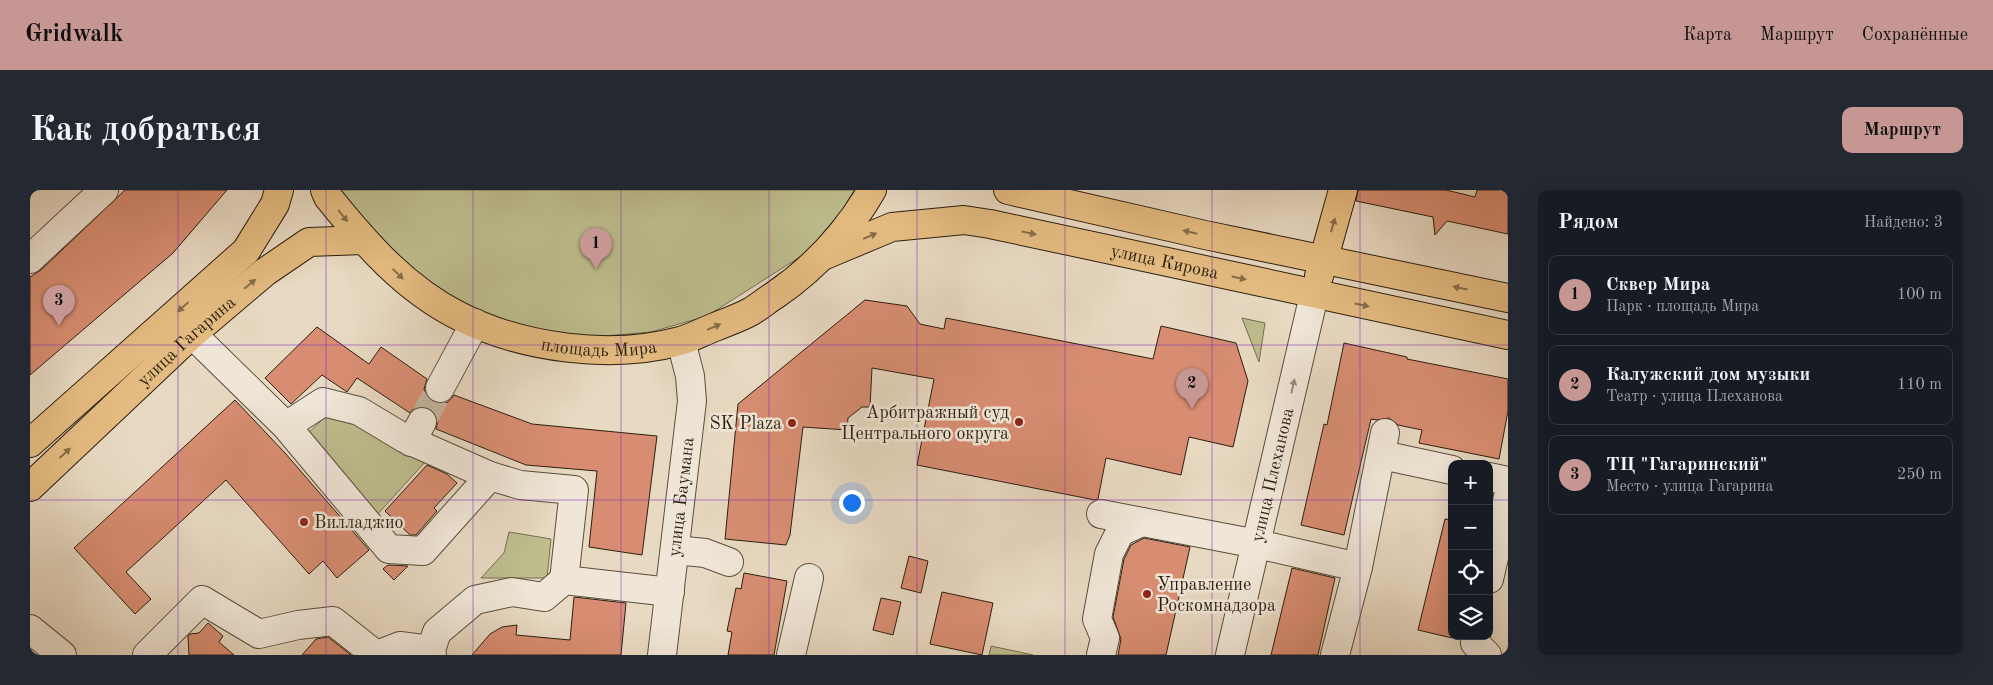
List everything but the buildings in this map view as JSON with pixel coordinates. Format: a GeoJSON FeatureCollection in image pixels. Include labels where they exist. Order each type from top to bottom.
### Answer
{"type":"FeatureCollection","features":[{"type":"Feature","properties":{"kind":"main road","name":"улица Гагарина"},"geometry":{"type":"LineString","coordinates":[[30,443],[246,251],[276,204],[279,190]]}},
{"type":"Feature","properties":{"kind":"main road","name":"площадь Мира"},"geometry":{"type":"LineString","coordinates":[[326,190],[328,197],[363,240],[407,283],[458,316],[514,338],[574,349],[635,348],[681,341],[751,312],[801,277],[825,255],[844,233],[872,190]]}},
{"type":"Feature","properties":{"kind":"main road","name":"улица Кирова"},"geometry":{"type":"LineString","coordinates":[[1008,190],[1324,260],[1508,298]]}},
{"type":"Feature","properties":{"kind":"main road"},"geometry":{"type":"LineString","coordinates":[[1314,295],[1343,190]]}},
{"type":"Feature","properties":{"kind":"main road","name":"улица Кирова"},"geometry":{"type":"LineString","coordinates":[[825,255],[892,227],[964,220],[1508,335]]}},
{"type":"Feature","properties":{"kind":"main road","name":"улица Гагарина"},"geometry":{"type":"LineString","coordinates":[[30,487],[192,334],[265,272],[309,242],[363,240]]}},
{"type":"Feature","properties":{"kind":"street"},"geometry":{"type":"LineString","coordinates":[[30,259],[104,190]]}},
{"type":"Feature","properties":{"kind":"street","name":"улица Плеханова"},"geometry":{"type":"LineString","coordinates":[[1230,655],[1314,295]]}},
{"type":"Feature","properties":{"kind":"street"},"geometry":{"type":"LineString","coordinates":[[440,388],[475,323]]}},
{"type":"Feature","properties":{"kind":"street"},"geometry":{"type":"LineString","coordinates":[[192,334],[286,426],[390,549],[423,551],[490,476]]}},
{"type":"Feature","properties":{"kind":"street","name":"улица Баумана"},"geometry":{"type":"LineString","coordinates":[[662,655],[692,401],[690,376],[681,341]]}},
{"type":"Feature","properties":{"kind":"street"},"geometry":{"type":"LineString","coordinates":[[147,655],[202,600],[259,634],[298,625],[333,621],[377,655],[400,646],[432,652],[437,632],[475,600],[512,592],[544,597],[564,580],[574,490],[520,485],[490,476],[416,432],[359,411],[323,402],[286,426]]}},
{"type":"Feature","properties":{"kind":"street"},"geometry":{"type":"LineString","coordinates":[[1335,655],[1358,567],[1383,444],[1448,468]]}},
{"type":"Feature","properties":{"kind":"street"},"geometry":{"type":"LineString","coordinates":[[1493,478],[1508,481]]}},
{"type":"Feature","properties":{"kind":"street"},"geometry":{"type":"LineString","coordinates":[[1493,562],[1508,497]]}},
{"type":"Feature","properties":{"kind":"street"},"geometry":{"type":"LineString","coordinates":[[1101,514],[1257,544],[1358,567]]}},
{"type":"Feature","properties":{"kind":"street"},"geometry":{"type":"LineString","coordinates":[[1101,655],[1105,638],[1097,619],[1109,554],[1120,532],[1142,522]]}},
{"type":"Feature","properties":{"kind":"street"},"geometry":{"type":"LineString","coordinates":[[674,550],[705,553],[729,562]]}},
{"type":"Feature","properties":{"kind":"street"},"geometry":{"type":"LineString","coordinates":[[792,655],[809,578]]}},
{"type":"Feature","properties":{"kind":"street"},"geometry":{"type":"LineString","coordinates":[[564,580],[670,592]]}},
{"type":"Feature","properties":{"kind":"street"},"geometry":{"type":"LineString","coordinates":[[30,629],[62,655]]}},
{"type":"Feature","properties":{"kind":"street"},"geometry":{"type":"LineString","coordinates":[[1476,640],[1475,644],[1487,655]]}},
{"type":"Feature","properties":{"kind":"shaded area"},"geometry":{"type":"Polygon","coordinates":[[[341,190],[854,190],[844,208],[806,253],[707,316],[651,332],[593,337],[536,330],[481,312],[431,285],[387,249],[341,190]]]}},
{"type":"Feature","properties":{"kind":"shaded area"},"geometry":{"type":"Polygon","coordinates":[[[1242,318],[1265,323],[1259,362],[1242,318]]]}},
{"type":"Feature","properties":{"kind":"shaded area"},"geometry":{"type":"Polygon","coordinates":[[[326,416],[351,422],[426,461],[375,517],[302,439],[326,416]]]}},
{"type":"Feature","properties":{"kind":"shaded area"},"geometry":{"type":"Polygon","coordinates":[[[509,532],[551,539],[547,578],[481,578],[504,553],[509,532]]]}},
{"type":"Feature","properties":{"kind":"shaded area"},"geometry":{"type":"Polygon","coordinates":[[[991,646],[1033,655],[989,655],[991,646]]]}},
{"type":"Feature","properties":{"kind":"tunnel"},"geometry":{"type":"LineString","coordinates":[[422,422],[440,388]]}},
{"type":"Feature","properties":{"kind":"place","name":"Сквер Мира"},"geometry":{"type":"Point","coordinates":[596,269]}},
{"type":"Feature","properties":{"kind":"place","name":"ТЦ \"Гагаринский\""},"geometry":{"type":"Point","coordinates":[59,326]}},
{"type":"Feature","properties":{"kind":"place","name":"Калужский дом музыки"},"geometry":{"type":"Point","coordinates":[1192,409]}},
{"type":"Feature","properties":{"kind":"place","name":"Арбитражный суд Центрального округа"},"geometry":{"type":"Point","coordinates":[1019,422]}},
{"type":"Feature","properties":{"kind":"place","name":"SK Plaza"},"geometry":{"type":"Point","coordinates":[792,423]}},
{"type":"Feature","properties":{"kind":"place","name":"Вилладжио"},"geometry":{"type":"Point","coordinates":[304,522]}},
{"type":"Feature","properties":{"kind":"place","name":"Управление Роскомнадзора"},"geometry":{"type":"Point","coordinates":[1147,594]}}]}
